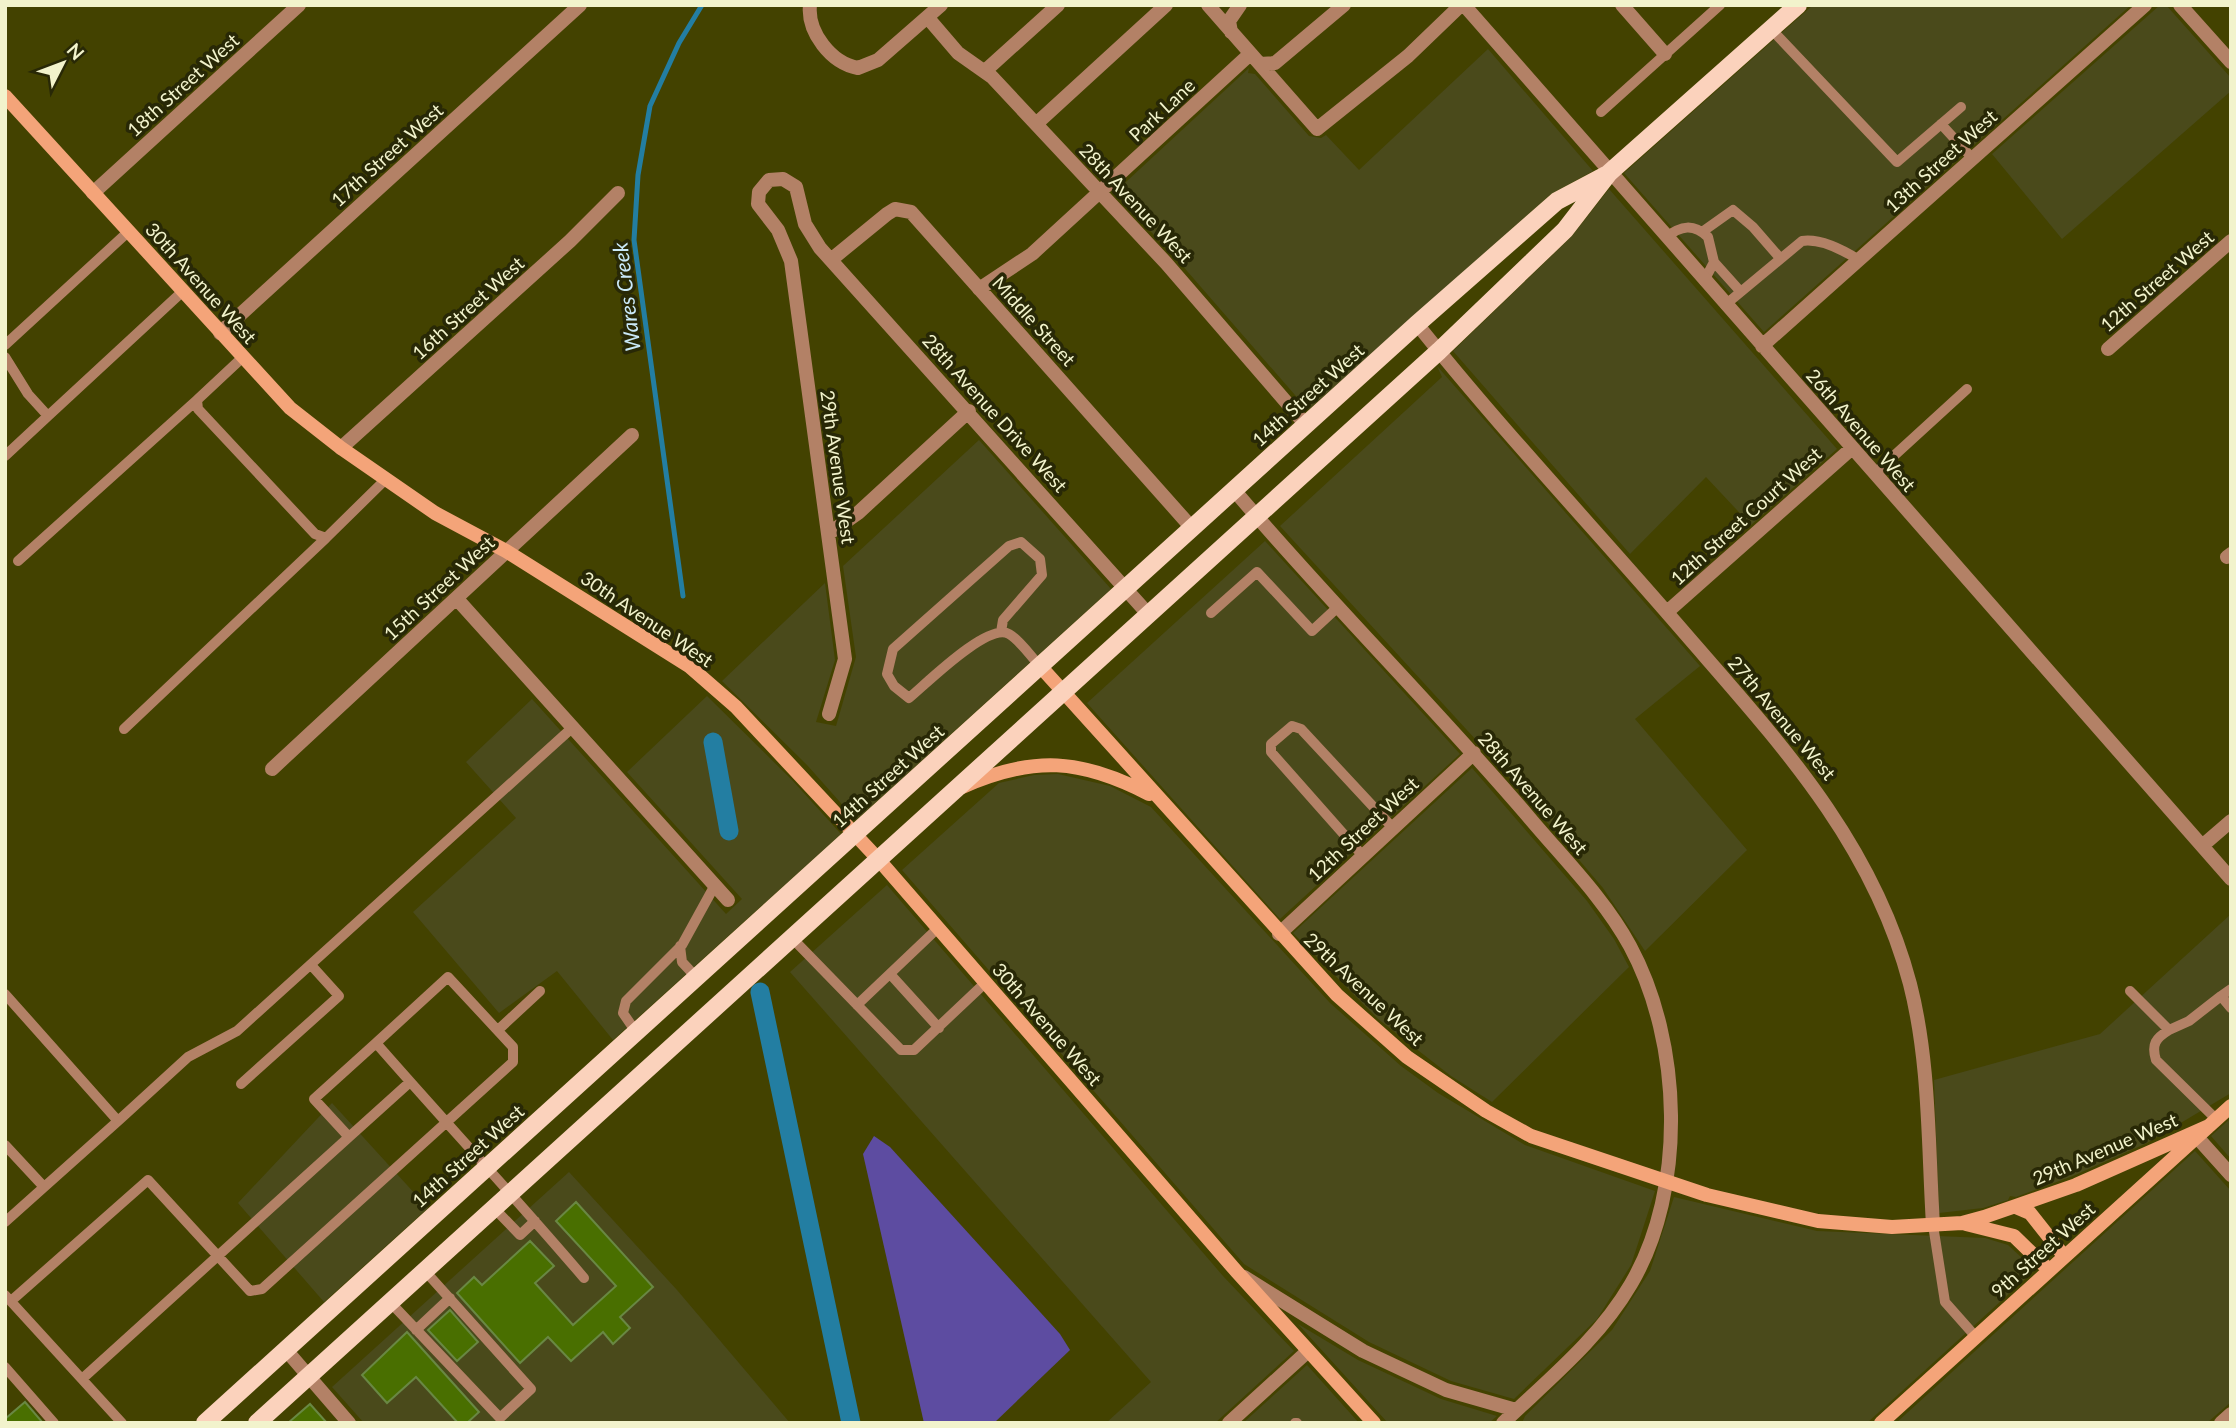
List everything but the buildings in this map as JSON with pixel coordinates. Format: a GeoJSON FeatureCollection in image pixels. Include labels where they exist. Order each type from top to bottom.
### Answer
{"type":"FeatureCollection","features":[{"type":"Feature","properties":{"kind":"main road","name":"14th Street West"},"geometry":{"type":"LineString","coordinates":[[257,1423],[1439,351],[1565,230],[1609,173],[1798,5]]}},
{"type":"Feature","properties":{"kind":"main road","name":"14th Street West"},"geometry":{"type":"LineString","coordinates":[[205,1423],[1417,324],[1557,201],[1609,173]]}},
{"type":"Feature","properties":{"kind":"street","name":"18th Street West"},"geometry":{"type":"LineString","coordinates":[[93,193],[299,5]]}},
{"type":"Feature","properties":{"kind":"street","name":"17th Street West"},"geometry":{"type":"LineString","coordinates":[[220,333],[580,5]]}},
{"type":"Feature","properties":{"kind":"street"},"geometry":{"type":"LineString","coordinates":[[810,5],[810,21],[821,42],[840,61],[858,68],[878,60],[942,5]]}},
{"type":"Feature","properties":{"kind":"street"},"geometry":{"type":"LineString","coordinates":[[985,71],[1058,5]]}},
{"type":"Feature","properties":{"kind":"street"},"geometry":{"type":"LineString","coordinates":[[1036,124],[1166,5]]}},
{"type":"Feature","properties":{"kind":"street"},"geometry":{"type":"LineString","coordinates":[[1208,5],[1317,129],[1408,56],[1462,5]]}},
{"type":"Feature","properties":{"kind":"street"},"geometry":{"type":"LineString","coordinates":[[1231,32],[1229,21],[1240,5]]}},
{"type":"Feature","properties":{"kind":"street","name":"Park Lane"},"geometry":{"type":"LineString","coordinates":[[979,289],[1032,254],[1255,60],[1275,63],[1344,5]]}},
{"type":"Feature","properties":{"kind":"street","name":"26th Avenue West"},"geometry":{"type":"LineString","coordinates":[[1462,5],[2231,879]]}},
{"type":"Feature","properties":{"kind":"street"},"geometry":{"type":"LineString","coordinates":[[1622,5],[1665,54]]}},
{"type":"Feature","properties":{"kind":"street","name":"13th Street West"},"geometry":{"type":"LineString","coordinates":[[1762,346],[2145,5]]}},
{"type":"Feature","properties":{"kind":"street"},"geometry":{"type":"LineString","coordinates":[[2180,5],[2231,62]]}},
{"type":"Feature","properties":{"kind":"street","name":"28th Avenue West"},"geometry":{"type":"LineString","coordinates":[[928,18],[958,53],[985,71],[1166,262],[1306,425]]}},
{"type":"Feature","properties":{"kind":"street","name":"30th Avenue West"},"geometry":{"type":"LineString","coordinates":[[5,96],[290,408],[341,448],[435,513],[506,551],[689,666],[736,707],[879,860],[1237,1272],[1374,1423]]}},
{"type":"Feature","properties":{"kind":"street"},"geometry":{"type":"LineString","coordinates":[[783,179],[796,187],[812,237],[788,249],[778,230],[758,204],[759,192],[769,180],[783,179]]}},
{"type":"Feature","properties":{"kind":"street","name":"16th Street West"},"geometry":{"type":"LineString","coordinates":[[341,448],[570,241],[618,193]]}},
{"type":"Feature","properties":{"kind":"street","name":"Middle Street"},"geometry":{"type":"LineString","coordinates":[[832,259],[887,214],[903,209],[911,212],[1192,528]]}},
{"type":"Feature","properties":{"kind":"street","name":"28th Avenue Drive West"},"geometry":{"type":"LineString","coordinates":[[812,237],[1149,615]]}},
{"type":"Feature","properties":{"kind":"street","name":"12th Street West"},"geometry":{"type":"LineString","coordinates":[[2108,349],[2231,241]]}},
{"type":"Feature","properties":{"kind":"street","name":"29th Avenue West"},"geometry":{"type":"LineString","coordinates":[[788,249],[845,659],[829,714]]}},
{"type":"Feature","properties":{"kind":"street","name":"27th Avenue West"},"geometry":{"type":"LineString","coordinates":[[1417,324],[1667,612],[1822,796],[1875,892],[1909,982],[1922,1038],[1933,1225]]}},
{"type":"Feature","properties":{"kind":"street"},"geometry":{"type":"LineString","coordinates":[[828,534],[858,513],[968,411]]}},
{"type":"Feature","properties":{"kind":"street","name":"15th Street West"},"geometry":{"type":"LineString","coordinates":[[272,769],[632,435]]}},
{"type":"Feature","properties":{"kind":"street","name":"12th Street Court West"},"geometry":{"type":"LineString","coordinates":[[1667,612],[1851,449]]}},
{"type":"Feature","properties":{"kind":"street","name":"28th Avenue West"},"geometry":{"type":"LineString","coordinates":[[1234,490],[1474,753],[1595,895],[1623,933],[1641,968],[1658,1014],[1670,1094],[1668,1184],[1650,1243],[1630,1286],[1588,1343],[1503,1423]]}},
{"type":"Feature","properties":{"kind":"street"},"geometry":{"type":"LineString","coordinates":[[457,599],[728,900]]}},
{"type":"Feature","properties":{"kind":"street","name":"29th Avenue West"},"geometry":{"type":"LineString","coordinates":[[1040,666],[1279,934],[1371,1027],[1455,1091],[1531,1136],[1668,1184],[1818,1221],[1892,1227],[1962,1223],[2015,1208],[2076,1185],[2213,1123]]}},
{"type":"Feature","properties":{"kind":"street","name":"12th Street West"},"geometry":{"type":"LineString","coordinates":[[1279,934],[1474,753]]}},
{"type":"Feature","properties":{"kind":"street"},"geometry":{"type":"LineString","coordinates":[[955,790],[1009,769],[1060,764],[1114,776],[1158,799]]}},
{"type":"Feature","properties":{"kind":"street"},"geometry":{"type":"LineString","coordinates":[[2202,846],[2231,821]]}},
{"type":"Feature","properties":{"kind":"street","name":"9th Street West"},"geometry":{"type":"LineString","coordinates":[[1881,1423],[2231,1106]]}},
{"type":"Feature","properties":{"kind":"street"},"geometry":{"type":"LineString","coordinates":[[2196,1136],[2231,1175]]}},
{"type":"Feature","properties":{"kind":"street","name":"29th Avenue West"},"geometry":{"type":"LineString","coordinates":[[2015,1208],[2030,1213],[2064,1256]]}},
{"type":"Feature","properties":{"kind":"street","name":"29th Avenue West"},"geometry":{"type":"LineString","coordinates":[[1962,1223],[2014,1236],[2049,1270]]}},
{"type":"Feature","properties":{"kind":"street","name":"30th Avenue West"},"geometry":{"type":"LineString","coordinates":[[1237,1272],[1363,1351],[1446,1390],[1516,1410]]}},
{"type":"Feature","properties":{"kind":"street"},"geometry":{"type":"LineString","coordinates":[[286,1350],[349,1423]]}},
{"type":"Feature","properties":{"kind":"street"},"geometry":{"type":"LineString","coordinates":[[1229,1423],[1308,1350]]}},
{"type":"Feature","properties":{"kind":"street"},"geometry":{"type":"LineString","coordinates":[[2221,1423],[2231,1415]]}},
{"type":"Feature","properties":{"kind":"lane"},"geometry":{"type":"LineString","coordinates":[[1601,113],[1720,5]]}},
{"type":"Feature","properties":{"kind":"lane"},"geometry":{"type":"LineString","coordinates":[[1771,29],[1896,162],[1961,107]]}},
{"type":"Feature","properties":{"kind":"lane"},"geometry":{"type":"LineString","coordinates":[[1941,124],[1973,159]]}},
{"type":"Feature","properties":{"kind":"lane"},"geometry":{"type":"LineString","coordinates":[[1702,232],[1733,210],[1753,227],[1780,258]]}},
{"type":"Feature","properties":{"kind":"lane"},"geometry":{"type":"LineString","coordinates":[[1666,237],[1685,226],[1702,232],[1711,245],[1714,262],[1740,292]]}},
{"type":"Feature","properties":{"kind":"lane"},"geometry":{"type":"LineString","coordinates":[[5,345],[128,232]]}},
{"type":"Feature","properties":{"kind":"lane"},"geometry":{"type":"LineString","coordinates":[[1726,305],[1796,244],[1808,240],[1842,250],[1859,260]]}},
{"type":"Feature","properties":{"kind":"lane"},"geometry":{"type":"LineString","coordinates":[[1704,281],[1714,262]]}},
{"type":"Feature","properties":{"kind":"lane"},"geometry":{"type":"LineString","coordinates":[[5,456],[182,292]]}},
{"type":"Feature","properties":{"kind":"lane"},"geometry":{"type":"LineString","coordinates":[[5,357],[28,394],[48,416]]}},
{"type":"Feature","properties":{"kind":"lane"},"geometry":{"type":"LineString","coordinates":[[18,561],[243,357]]}},
{"type":"Feature","properties":{"kind":"lane"},"geometry":{"type":"LineString","coordinates":[[1874,474],[1967,389]]}},
{"type":"Feature","properties":{"kind":"lane"},"geometry":{"type":"LineString","coordinates":[[197,400],[198,409],[315,534],[326,538]]}},
{"type":"Feature","properties":{"kind":"lane"},"geometry":{"type":"LineString","coordinates":[[124,729],[386,479]]}},
{"type":"Feature","properties":{"kind":"lane"},"geometry":{"type":"LineString","coordinates":[[1001,632],[1003,620],[1042,575],[1040,559],[1021,542],[1009,546],[892,649],[887,674],[894,686],[909,698],[978,640],[1001,632],[1009,634],[1040,666]]}},
{"type":"Feature","properties":{"kind":"lane"},"geometry":{"type":"LineString","coordinates":[[1211,613],[1257,572],[1312,631],[1339,606]]}},
{"type":"Feature","properties":{"kind":"lane"},"geometry":{"type":"LineString","coordinates":[[1363,856],[1271,752],[1271,744],[1276,738],[1292,726],[1301,729],[1393,828]]}},
{"type":"Feature","properties":{"kind":"lane"},"geometry":{"type":"LineString","coordinates":[[5,1222],[188,1057],[237,1031],[572,728]]}},
{"type":"Feature","properties":{"kind":"lane"},"geometry":{"type":"LineString","coordinates":[[636,1032],[623,1013],[626,1001],[680,946],[715,885]]}},
{"type":"Feature","properties":{"kind":"lane"},"geometry":{"type":"LineString","coordinates":[[857,1005],[938,928]]}},
{"type":"Feature","properties":{"kind":"lane"},"geometry":{"type":"LineString","coordinates":[[792,938],[901,1050],[914,1050],[985,983]]}},
{"type":"Feature","properties":{"kind":"lane"},"geometry":{"type":"LineString","coordinates":[[680,946],[682,962],[696,977]]}},
{"type":"Feature","properties":{"kind":"lane"},"geometry":{"type":"LineString","coordinates":[[242,1084],[339,996],[311,965]]}},
{"type":"Feature","properties":{"kind":"lane"},"geometry":{"type":"LineString","coordinates":[[891,975],[939,1028]]}},
{"type":"Feature","properties":{"kind":"lane"},"geometry":{"type":"LineString","coordinates":[[122,1423],[8,1298],[148,1180],[250,1291],[262,1289],[513,1062],[513,1047],[448,977],[314,1099],[349,1137]]}},
{"type":"Feature","properties":{"kind":"lane"},"geometry":{"type":"LineString","coordinates":[[2130,990],[2169,1030]]}},
{"type":"Feature","properties":{"kind":"lane"},"geometry":{"type":"LineString","coordinates":[[498,1030],[540,991]]}},
{"type":"Feature","properties":{"kind":"lane"},"geometry":{"type":"LineString","coordinates":[[2213,1123],[2156,1060],[2152,1049],[2157,1038],[2189,1021],[2226,993],[2231,1008]]}},
{"type":"Feature","properties":{"kind":"lane"},"geometry":{"type":"LineString","coordinates":[[5,994],[118,1121]]}},
{"type":"Feature","properties":{"kind":"lane"},"geometry":{"type":"LineString","coordinates":[[376,1042],[485,1169],[536,1221],[584,1278]]}},
{"type":"Feature","properties":{"kind":"lane"},"geometry":{"type":"LineString","coordinates":[[82,1379],[410,1082]]}},
{"type":"Feature","properties":{"kind":"lane"},"geometry":{"type":"LineString","coordinates":[[5,1144],[44,1187]]}},
{"type":"Feature","properties":{"kind":"lane"},"geometry":{"type":"LineString","coordinates":[[494,1208],[520,1235],[536,1221]]}},
{"type":"Feature","properties":{"kind":"lane"},"geometry":{"type":"LineString","coordinates":[[1933,1225],[1945,1302],[1976,1337]]}},
{"type":"Feature","properties":{"kind":"lane"},"geometry":{"type":"LineString","coordinates":[[390,1303],[500,1418],[531,1389],[425,1271]]}},
{"type":"Feature","properties":{"kind":"lane"},"geometry":{"type":"LineString","coordinates":[[416,1330],[450,1298]]}},
{"type":"Feature","properties":{"kind":"lane"},"geometry":{"type":"LineString","coordinates":[[6,1371],[54,1423]]}},
{"type":"Feature","properties":{"kind":"shaded area"},"geometry":{"type":"Polygon","coordinates":[[[1813,5],[2131,5],[1764,332],[1624,173],[1813,5]]]}},
{"type":"Feature","properties":{"kind":"shaded area"},"geometry":{"type":"Polygon","coordinates":[[[2160,5],[2166,5],[2231,78],[2231,91],[2062,239],[1992,154],[2160,5]]]}},
{"type":"Feature","properties":{"kind":"shaded area"},"geometry":{"type":"Polygon","coordinates":[[[1488,49],[1593,171],[1551,194],[1308,410],[1174,256],[1114,193],[1249,68],[1248,73],[1255,74],[1309,136],[1321,138],[1326,135],[1359,170],[1488,49]]]}},
{"type":"Feature","properties":{"kind":"shaded area"},"geometry":{"type":"Polygon","coordinates":[[[1609,189],[1837,449],[1751,525],[1706,477],[1630,554],[1453,351],[1572,236],[1609,189]]]}},
{"type":"Feature","properties":{"kind":"shaded area"},"geometry":{"type":"Polygon","coordinates":[[[1437,366],[1700,666],[1635,719],[1747,850],[1645,951],[1603,888],[1488,753],[1280,526],[1442,377],[1437,366]]]}},
{"type":"Feature","properties":{"kind":"shaded area"},"geometry":{"type":"Polygon","coordinates":[[[979,440],[1111,589],[856,820],[807,765],[722,681],[825,583],[835,660],[816,722],[836,726],[856,657],[843,566],[979,440]]]}},
{"type":"Feature","properties":{"kind":"shaded area"},"geometry":{"type":"Polygon","coordinates":[[[1265,541],[1460,754],[1280,919],[1087,703],[1265,541]]]}},
{"type":"Feature","properties":{"kind":"shaded area"},"geometry":{"type":"Polygon","coordinates":[[[707,696],[792,780],[841,834],[613,1040],[557,971],[499,1013],[413,912],[516,818],[466,762],[532,699],[726,914],[742,899],[627,772],[707,696]]]}},
{"type":"Feature","properties":{"kind":"shaded area"},"geometry":{"type":"Polygon","coordinates":[[[1472,768],[1587,901],[1614,939],[1629,967],[1492,1102],[1451,1076],[1378,1019],[1293,933],[1472,768]]]}},
{"type":"Feature","properties":{"kind":"shaded area"},"geometry":{"type":"Polygon","coordinates":[[[1058,774],[1110,786],[1151,807],[1330,1003],[1401,1066],[1438,1093],[1525,1145],[1655,1191],[1631,1265],[1597,1319],[1514,1399],[1451,1381],[1369,1342],[1244,1264],[902,870],[999,783],[1034,775],[1058,774]]]}},
{"type":"Feature","properties":{"kind":"shaded area"},"geometry":{"type":"Polygon","coordinates":[[[887,885],[1223,1276],[1294,1351],[1215,1423],[1106,1423],[1151,1382],[790,972],[887,885]]]}},
{"type":"Feature","properties":{"kind":"shaded area"},"geometry":{"type":"Polygon","coordinates":[[[2231,914],[2231,1093],[2147,1143],[2073,1176],[2016,1197],[2010,1196],[2008,1200],[1983,1208],[1939,1213],[1934,1080],[2100,1034],[2231,914]]]}},
{"type":"Feature","properties":{"kind":"shaded area"},"geometry":{"type":"Polygon","coordinates":[[[332,1103],[428,1208],[324,1302],[238,1203],[332,1103]]]}},
{"type":"Feature","properties":{"kind":"shaded area"},"geometry":{"type":"Polygon","coordinates":[[[2231,1118],[2231,1159],[2211,1136],[2231,1118]]]}},
{"type":"Feature","properties":{"kind":"shaded area"},"geometry":{"type":"Polygon","coordinates":[[[874,1136],[890,1147],[1060,1334],[1070,1350],[994,1423],[924,1423],[863,1154],[874,1136]]]}},
{"type":"Feature","properties":{"kind":"shaded area"},"geometry":{"type":"Polygon","coordinates":[[[2195,1151],[2231,1191],[2231,1402],[2207,1423],[1896,1423],[2195,1151]]]}},
{"type":"Feature","properties":{"kind":"shaded area"},"geometry":{"type":"Polygon","coordinates":[[[569,1172],[677,1290],[790,1423],[364,1423],[332,1387],[569,1172]]]}},
{"type":"Feature","properties":{"kind":"shaded area"},"geometry":{"type":"Polygon","coordinates":[[[1674,1197],[1817,1231],[1985,1238],[2008,1245],[2035,1270],[1867,1423],[1522,1423],[1525,1416],[1612,1330],[1650,1271],[1674,1197]]]}},
{"type":"Feature","properties":{"kind":"shaded area"},"geometry":{"type":"Polygon","coordinates":[[[1298,1324],[1358,1360],[1441,1399],[1497,1416],[1489,1423],[1388,1423],[1298,1324]]]}},
{"type":"Feature","properties":{"kind":"shaded area"},"geometry":{"type":"Polygon","coordinates":[[[1307,1365],[1359,1423],[1243,1423],[1307,1365]]]}},
{"type":"Feature","properties":{"kind":"waterway","name":"Wares Creek"},"geometry":{"type":"LineString","coordinates":[[683,596],[634,240],[638,175],[650,106],[679,43],[702,5]]}},
{"type":"Feature","properties":{"kind":"waterway"},"geometry":{"type":"LineString","coordinates":[[713,742],[729,831]]}},
{"type":"Feature","properties":{"kind":"waterway"},"geometry":{"type":"LineString","coordinates":[[760,992],[851,1423]]}}]}
